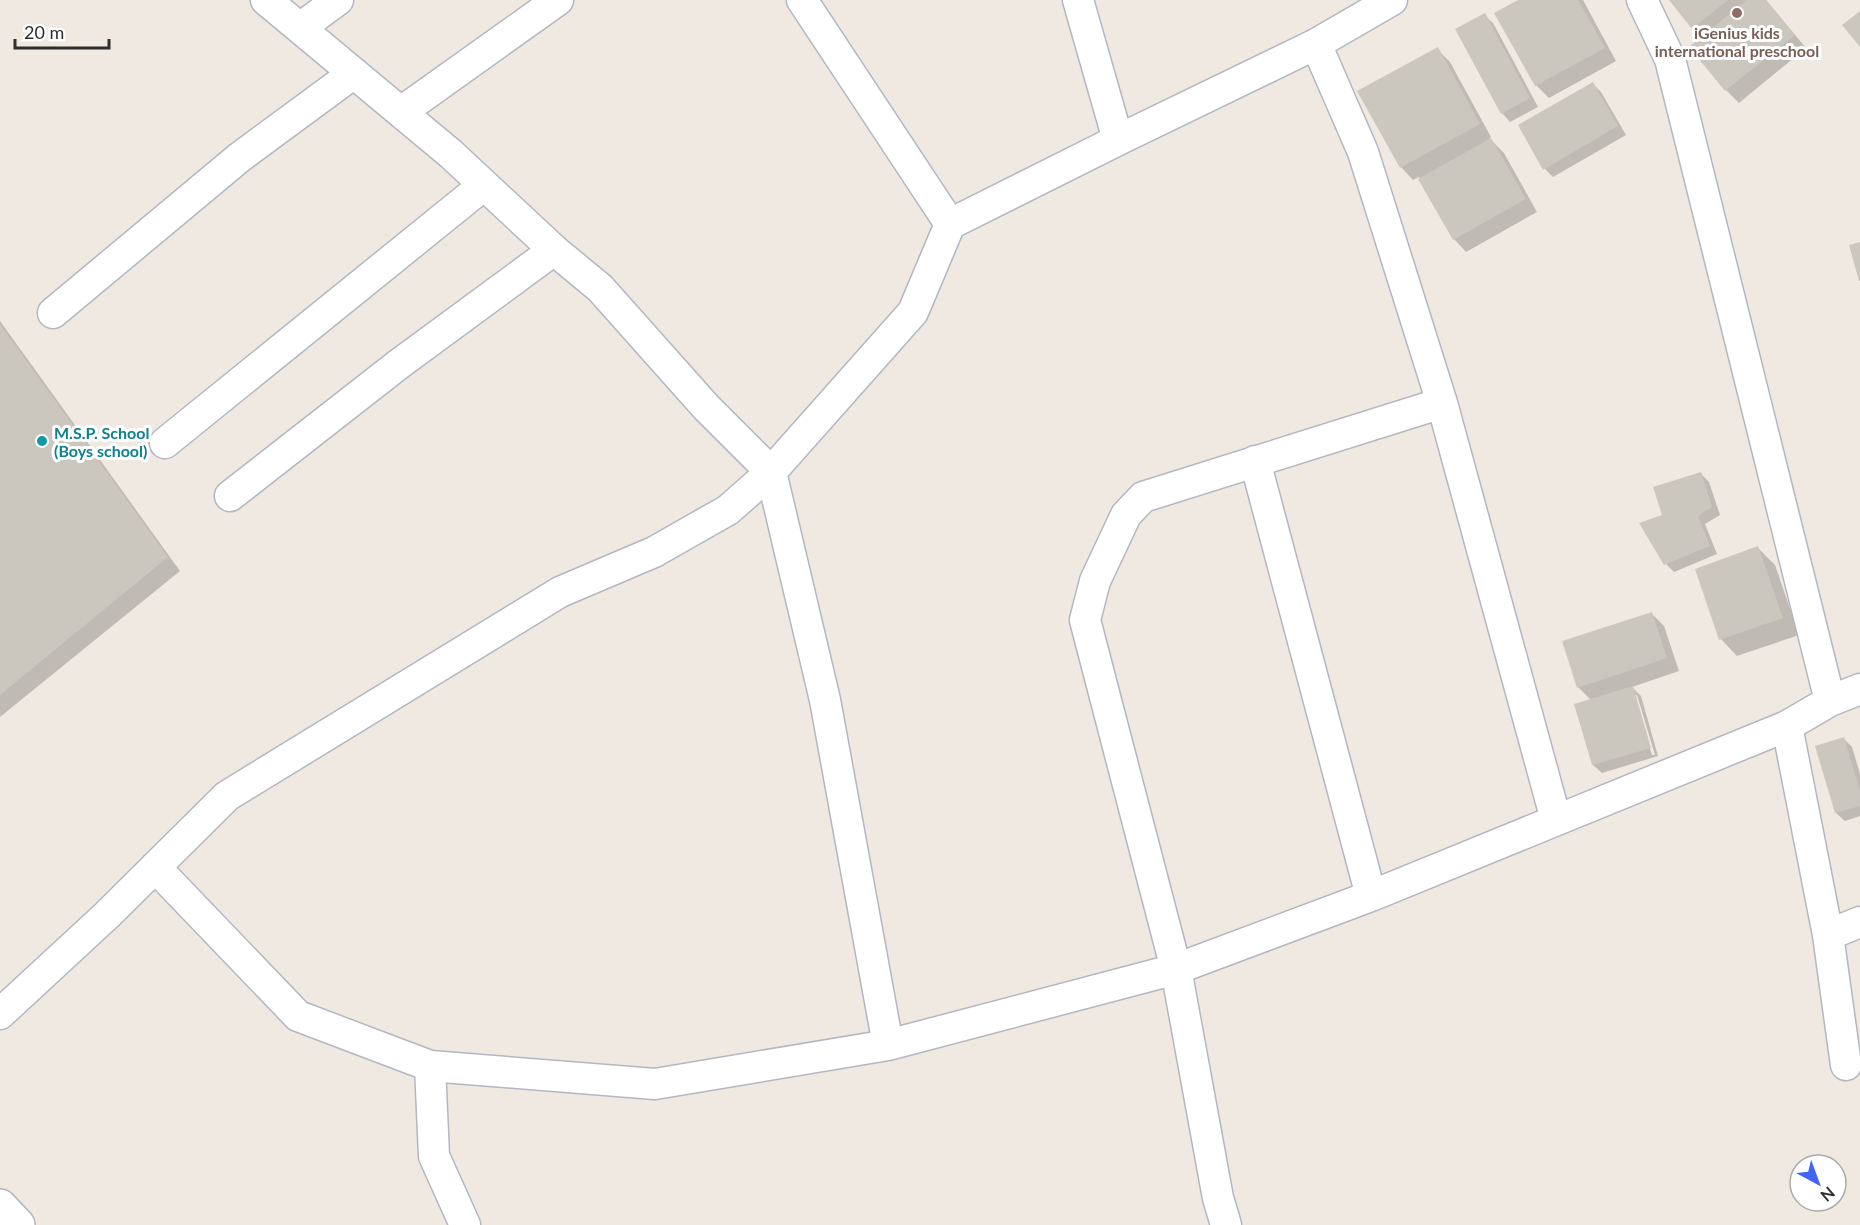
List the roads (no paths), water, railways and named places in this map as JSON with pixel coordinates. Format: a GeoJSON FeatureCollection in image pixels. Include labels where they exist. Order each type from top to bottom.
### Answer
{"type":"FeatureCollection","features":[{"type":"Feature","properties":{"kind":"street"},"geometry":{"type":"LineString","coordinates":[[266,0],[451,154],[554,250],[600,288],[706,407],[771,472],[825,700],[888,1045]]}},
{"type":"Feature","properties":{"kind":"street"},"geometry":{"type":"LineString","coordinates":[[300,28],[338,0]]}},
{"type":"Feature","properties":{"kind":"street"},"geometry":{"type":"LineString","coordinates":[[401,112],[558,0]]}},
{"type":"Feature","properties":{"kind":"street"},"geometry":{"type":"LineString","coordinates":[[802,0],[950,224]]}},
{"type":"Feature","properties":{"kind":"street"},"geometry":{"type":"LineString","coordinates":[[1078,0],[1118,140]]}},
{"type":"Feature","properties":{"kind":"street"},"geometry":{"type":"LineString","coordinates":[[0,1014],[107,915],[227,796],[560,592],[654,552],[728,510],[771,472],[913,312],[950,224],[1316,44],[1392,0]]}},
{"type":"Feature","properties":{"kind":"street"},"geometry":{"type":"LineString","coordinates":[[1642,0],[1670,59],[1830,701]]}},
{"type":"Feature","properties":{"kind":"street"},"geometry":{"type":"LineString","coordinates":[[1316,44],[1363,152],[1442,403],[1556,820]]}},
{"type":"Feature","properties":{"kind":"street"},"geometry":{"type":"LineString","coordinates":[[53,313],[240,157],[354,73]]}},
{"type":"Feature","properties":{"kind":"street"},"geometry":{"type":"LineString","coordinates":[[165,444],[484,185]]}},
{"type":"Feature","properties":{"kind":"street"},"geometry":{"type":"LineString","coordinates":[[230,496],[399,364],[554,250]]}},
{"type":"Feature","properties":{"kind":"street"},"geometry":{"type":"LineString","coordinates":[[1226,1225],[1218,1198],[1176,969],[1085,620],[1095,581],[1126,515],[1143,496],[1442,403]]}},
{"type":"Feature","properties":{"kind":"street"},"geometry":{"type":"LineString","coordinates":[[1255,460],[1371,896]]}},
{"type":"Feature","properties":{"kind":"street"},"geometry":{"type":"LineString","coordinates":[[155,867],[298,1016],[430,1066],[655,1084],[888,1045],[1176,969],[1371,896],[1787,726],[1830,701],[1860,689]]}},
{"type":"Feature","properties":{"kind":"street"},"geometry":{"type":"LineString","coordinates":[[1787,726],[1828,935],[1846,1065]]}},
{"type":"Feature","properties":{"kind":"street"},"geometry":{"type":"LineString","coordinates":[[1828,935],[1860,922]]}},
{"type":"Feature","properties":{"kind":"street"},"geometry":{"type":"LineString","coordinates":[[430,1066],[434,1156],[465,1225]]}},
{"type":"Feature","properties":{"kind":"street"},"geometry":{"type":"LineString","coordinates":[[0,1206],[18,1225]]}},
{"type":"Feature","properties":{"kind":"place","name":"iGenius kids international preschool"},"geometry":{"type":"Point","coordinates":[1737,13]}},
{"type":"Feature","properties":{"kind":"place","name":"M.S.P. School (Boys school)"},"geometry":{"type":"Point","coordinates":[42,441]}}]}
